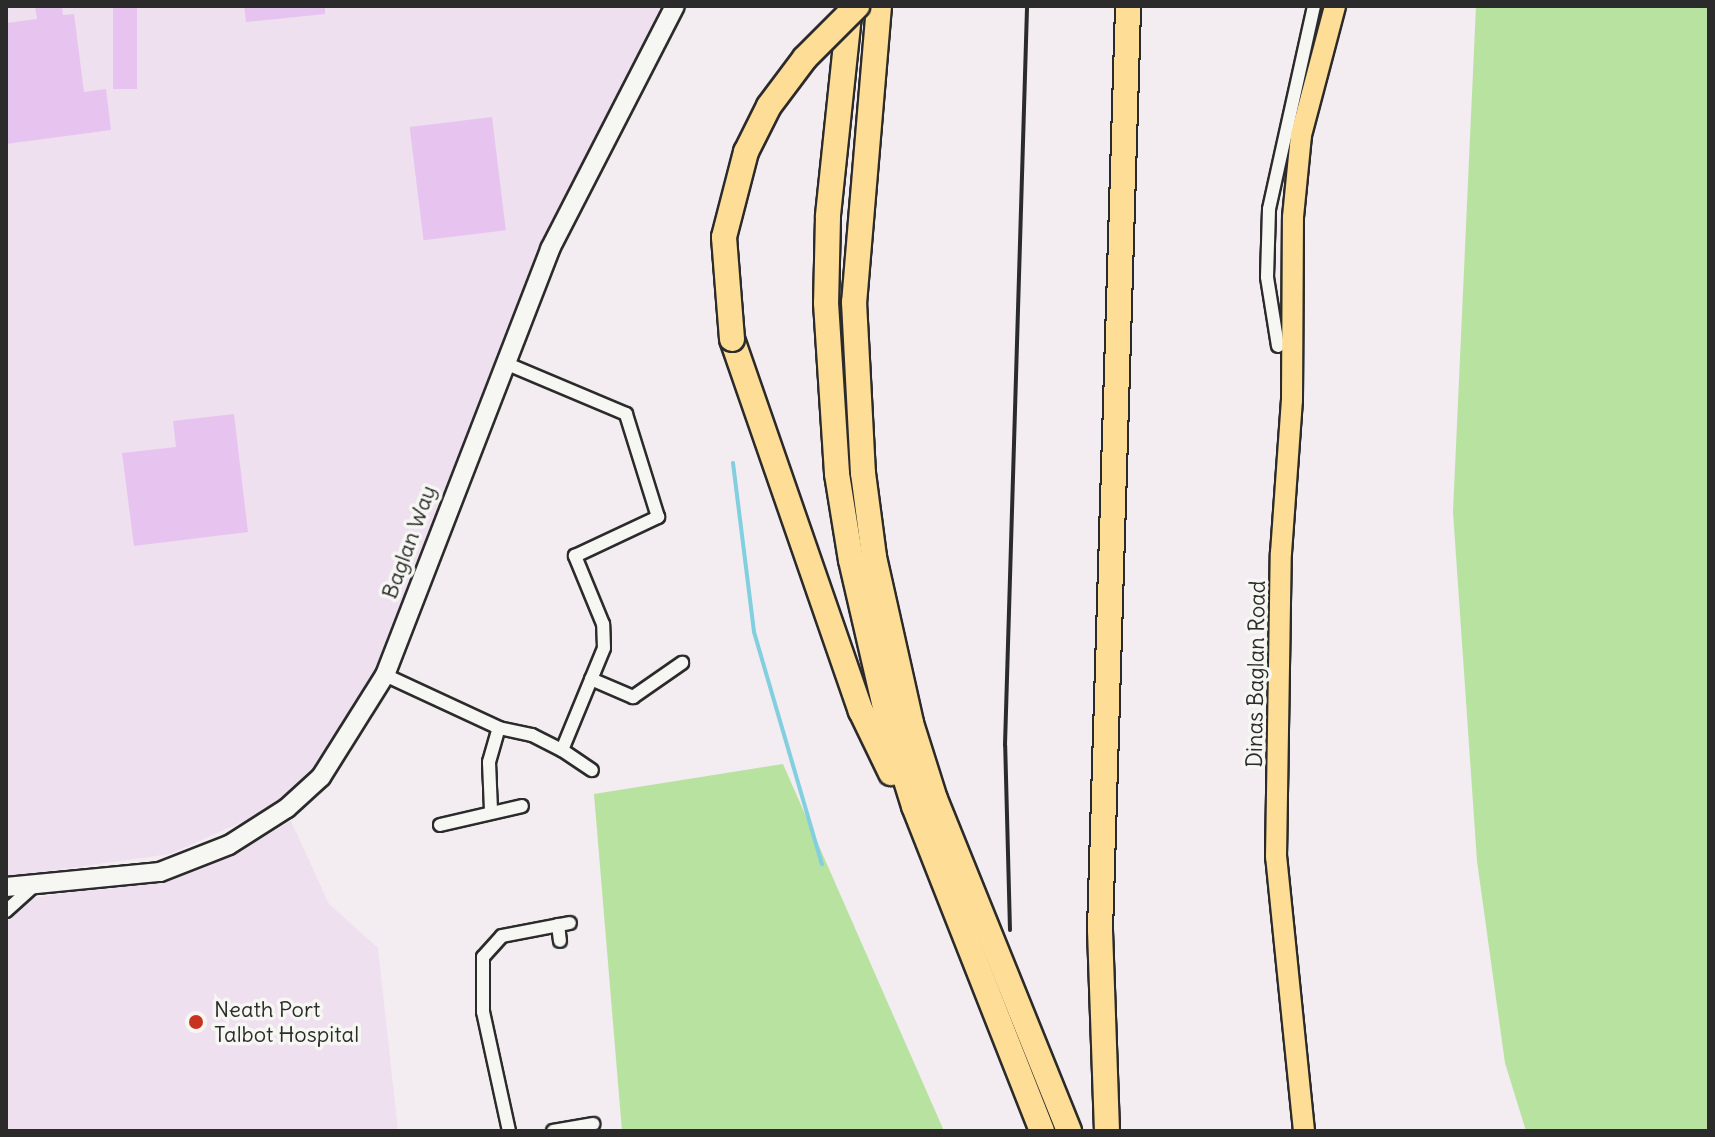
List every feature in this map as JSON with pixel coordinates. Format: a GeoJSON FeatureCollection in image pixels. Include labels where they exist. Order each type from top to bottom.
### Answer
{"type":"FeatureCollection","features":[{"type":"Feature","properties":{"kind":"highway"},"geometry":{"type":"LineString","coordinates":[[850,6],[832,173],[826,303],[837,474],[863,621],[890,729],[943,879],[1042,1131]]}},
{"type":"Feature","properties":{"kind":"highway"},"geometry":{"type":"LineString","coordinates":[[857,6],[796,70],[769,106],[746,152],[724,237],[732,339],[861,711],[943,879]]}},
{"type":"Feature","properties":{"kind":"highway"},"geometry":{"type":"LineString","coordinates":[[879,6],[854,302],[862,459],[874,557],[911,723],[935,799],[1069,1131]]}},
{"type":"Feature","properties":{"kind":"highway"},"geometry":{"type":"LineString","coordinates":[[1107,1131],[1100,930],[1128,6]]}},
{"type":"Feature","properties":{"kind":"main road","name":"Dinas Baglan Road"},"geometry":{"type":"LineString","coordinates":[[1304,1131],[1276,857],[1281,553],[1292,400],[1293,217],[1301,135],[1335,6]]}},
{"type":"Feature","properties":{"kind":"street","name":"Baglan Way"},"geometry":{"type":"LineString","coordinates":[[6,887],[160,872],[229,845],[287,808],[321,777],[385,675],[563,220],[675,6]]}},
{"type":"Feature","properties":{"kind":"street"},"geometry":{"type":"LineString","coordinates":[[1278,346],[1267,277],[1269,209],[1314,6]]}},
{"type":"Feature","properties":{"kind":"street"},"geometry":{"type":"LineString","coordinates":[[505,363],[626,414],[658,504],[658,517],[575,556],[603,624],[604,648],[562,750]]}},
{"type":"Feature","properties":{"kind":"street"},"geometry":{"type":"LineString","coordinates":[[591,679],[633,697],[682,663]]}},
{"type":"Feature","properties":{"kind":"street"},"geometry":{"type":"LineString","coordinates":[[385,675],[499,728],[532,735],[592,770]]}},
{"type":"Feature","properties":{"kind":"street"},"geometry":{"type":"LineString","coordinates":[[491,810],[489,762],[499,728]]}},
{"type":"Feature","properties":{"kind":"street"},"geometry":{"type":"LineString","coordinates":[[440,825],[491,810],[522,806]]}},
{"type":"Feature","properties":{"kind":"street"},"geometry":{"type":"LineString","coordinates":[[6,911],[36,884]]}},
{"type":"Feature","properties":{"kind":"street"},"geometry":{"type":"LineString","coordinates":[[509,1131],[483,1012],[483,957],[502,936],[564,924],[560,941]]}},
{"type":"Feature","properties":{"kind":"street"},"geometry":{"type":"LineString","coordinates":[[575,1110],[576,1125]]}},
{"type":"Feature","properties":{"kind":"street"},"geometry":{"type":"LineString","coordinates":[[553,1131],[593,1124]]}},
{"type":"Feature","properties":{"kind":"shaded area"},"geometry":{"type":"Polygon","coordinates":[[[6,6],[675,6],[591,163],[385,675],[321,777],[260,814],[170,854],[6,877],[6,6]]]}},
{"type":"Feature","properties":{"kind":"shaded area","name":"Neath Port Talbot Hospital"},"geometry":{"type":"Polygon","coordinates":[[[291,821],[329,904],[378,948],[398,1131],[6,1131],[6,902],[179,876],[245,848],[291,821]]]}},
{"type":"Feature","properties":{"kind":"green space"},"geometry":{"type":"Polygon","coordinates":[[[1476,6],[1709,6],[1709,1131],[1526,1131],[1505,1063],[1477,861],[1453,512],[1476,6]]]}},
{"type":"Feature","properties":{"kind":"green space"},"geometry":{"type":"Polygon","coordinates":[[[783,764],[944,1131],[622,1131],[594,794],[783,764]]]}},
{"type":"Feature","properties":{"kind":"building"},"geometry":{"type":"Polygon","coordinates":[[[35,6],[62,6],[63,15],[74,14],[84,92],[106,89],[111,130],[6,144],[6,23],[37,19],[35,6]]]}},
{"type":"Feature","properties":{"kind":"building"},"geometry":{"type":"Polygon","coordinates":[[[113,6],[137,6],[137,89],[113,89],[113,6]]]}},
{"type":"Feature","properties":{"kind":"building"},"geometry":{"type":"Polygon","coordinates":[[[244,6],[325,6],[325,14],[246,22],[244,6]]]}},
{"type":"Feature","properties":{"kind":"building"},"geometry":{"type":"Polygon","coordinates":[[[492,117],[506,230],[424,240],[410,127],[492,117]]]}},
{"type":"Feature","properties":{"kind":"building"},"geometry":{"type":"Polygon","coordinates":[[[234,414],[248,532],[134,546],[122,453],[176,447],[173,421],[234,414]]]}},
{"type":"Feature","properties":{"kind":"waterway"},"geometry":{"type":"LineString","coordinates":[[733,463],[754,632],[822,864]]}},
{"type":"Feature","properties":{"kind":"railway"},"geometry":{"type":"LineString","coordinates":[[1010,930],[1005,745],[1027,6]]}},
{"type":"Feature","properties":{"kind":"place","name":"Neath Port Talbot Hospital"},"geometry":{"type":"Point","coordinates":[196,1022]}}]}
